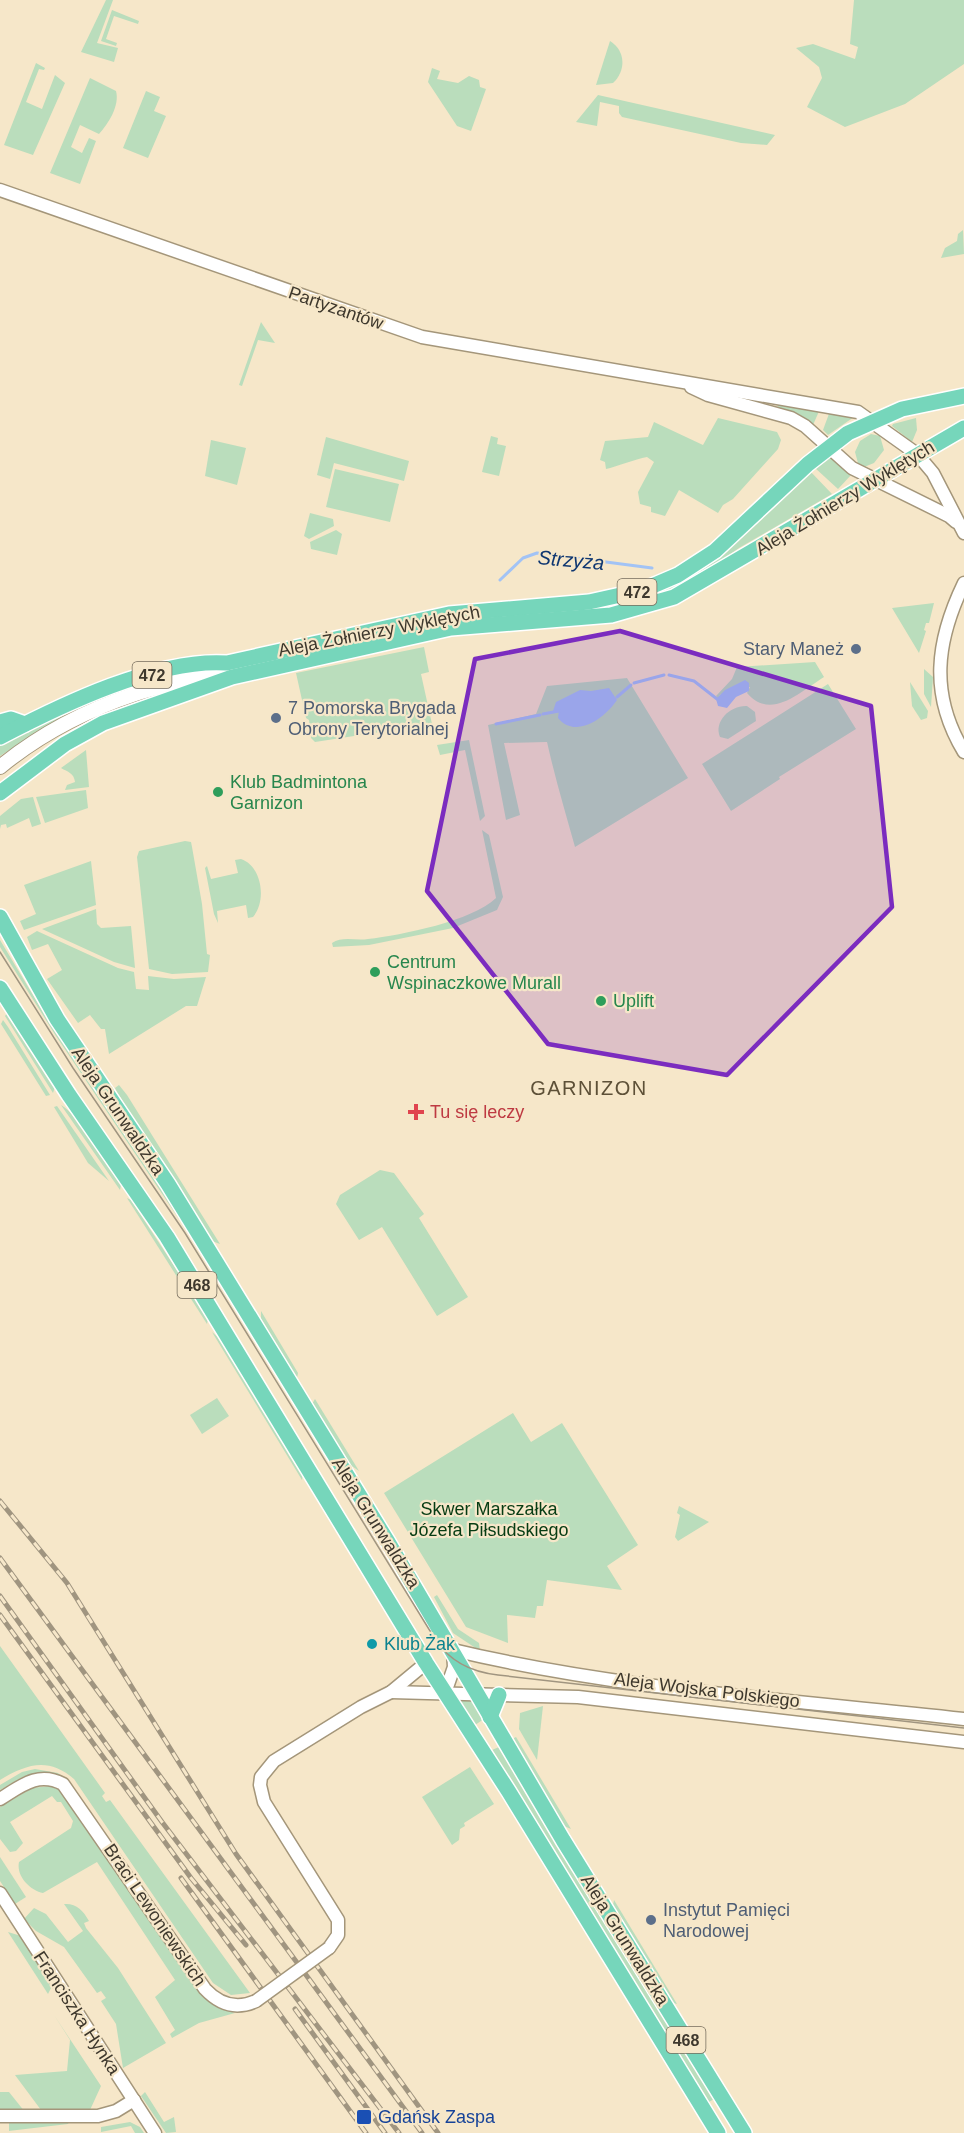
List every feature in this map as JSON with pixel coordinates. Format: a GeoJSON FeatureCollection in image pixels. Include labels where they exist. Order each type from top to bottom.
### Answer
{"type":"FeatureCollection","features":[{"type":"Feature","properties":{"kind":"main road","name":"Aleja Żołnierzy Wyklętych"},"geometry":{"type":"LineString","coordinates":[[2,766],[56,730],[94,711],[137,694],[449,614],[589,602],[643,590],[678,575],[715,551],[828,446],[871,421],[902,409],[964,396]]}},
{"type":"Feature","properties":{"kind":"main road","name":"Aleja Żołnierzy Wyklętych"},"geometry":{"type":"LineString","coordinates":[[229,670],[451,628],[611,615],[640,609],[674,597],[716,574],[964,428]]}},
{"type":"Feature","properties":{"kind":"main road","name":"472"},"geometry":{"type":"LineString","coordinates":[[0,737],[24,724],[127,681],[205,662],[229,670]]}},
{"type":"Feature","properties":{"kind":"main road","name":"472"},"geometry":{"type":"LineString","coordinates":[[0,793],[65,744],[103,723],[229,670]]}},
{"type":"Feature","properties":{"kind":"main road"},"geometry":{"type":"LineString","coordinates":[[0,722],[11,719],[24,724]]}},
{"type":"Feature","properties":{"kind":"main road","name":"Aleja Grunwaldzka"},"geometry":{"type":"LineString","coordinates":[[0,917],[57,1019],[168,1185],[453,1650],[490,1717],[744,2133]]}},
{"type":"Feature","properties":{"kind":"main road","name":"Aleja Grunwaldzka"},"geometry":{"type":"LineString","coordinates":[[0,988],[69,1095],[167,1237],[426,1663],[718,2133]]}},
{"type":"Feature","properties":{"kind":"main road"},"geometry":{"type":"LineString","coordinates":[[490,1717],[499,1695]]}},
{"type":"Feature","properties":{"kind":"street","name":"Partyzantów"},"geometry":{"type":"LineString","coordinates":[[0,190],[422,337],[622,370],[684,384],[711,385],[858,412],[917,454],[933,473],[961,529]]}},
{"type":"Feature","properties":{"kind":"street","name":"Partyzantów"},"geometry":{"type":"LineString","coordinates":[[684,384],[708,395],[791,418],[805,426],[852,468],[949,516],[961,529]]}},
{"type":"Feature","properties":{"kind":"street"},"geometry":{"type":"LineString","coordinates":[[964,583],[945,629],[940,673],[946,715],[964,752]]}},
{"type":"Feature","properties":{"kind":"street"},"geometry":{"type":"LineString","coordinates":[[445,1693],[454,1667],[453,1650]]}},
{"type":"Feature","properties":{"kind":"street","name":"Aleja Wojska Polskiego"},"geometry":{"type":"LineString","coordinates":[[453,1650],[547,1670],[656,1685],[964,1719]]}},
{"type":"Feature","properties":{"kind":"street","name":"Braci Lewoniewskich"},"geometry":{"type":"LineString","coordinates":[[0,1799],[34,1779],[44,1778],[63,1784],[205,1989],[228,2005],[243,2006],[256,2001],[329,1948],[338,1935],[338,1920],[264,1802],[260,1785],[261,1777],[274,1761],[368,1703],[391,1692],[426,1663]]}},
{"type":"Feature","properties":{"kind":"street","name":"Braci Lewoniewskich"},"geometry":{"type":"LineString","coordinates":[[391,1692],[477,1694]]}},
{"type":"Feature","properties":{"kind":"street","name":"Aleja Wojska Polskiego"},"geometry":{"type":"LineString","coordinates":[[477,1694],[615,1701],[964,1742]]}},
{"type":"Feature","properties":{"kind":"street","name":"Franciszka Hynka"},"geometry":{"type":"LineString","coordinates":[[0,1893],[155,2133]]}},
{"type":"Feature","properties":{"kind":"street"},"geometry":{"type":"LineString","coordinates":[[0,2116],[98,2116],[116,2111],[134,2100]]}},
{"type":"Feature","properties":{"kind":"highlighted area"},"geometry":{"type":"Polygon","coordinates":[[[620,631],[871,706],[892,907],[727,1075],[548,1044],[427,891],[475,659],[620,631]]]}},
{"type":"Feature","properties":{"kind":"green space"},"geometry":{"type":"Polygon","coordinates":[[[106,0],[113,0],[97,43],[118,48],[114,62],[81,52],[106,0]]]}},
{"type":"Feature","properties":{"kind":"green space"},"geometry":{"type":"Polygon","coordinates":[[[854,0],[964,0],[964,64],[905,104],[845,127],[807,107],[822,78],[819,67],[796,48],[813,44],[855,59],[858,47],[850,44],[854,0]]]}},
{"type":"Feature","properties":{"kind":"green space"},"geometry":{"type":"Polygon","coordinates":[[[112,10],[139,21],[138,24],[114,16],[106,39],[117,43],[116,46],[101,41],[112,10]]]}},
{"type":"Feature","properties":{"kind":"green space"},"geometry":{"type":"Polygon","coordinates":[[[610,41],[619,50],[622,67],[613,83],[596,85],[610,41]]]}},
{"type":"Feature","properties":{"kind":"green space"},"geometry":{"type":"Polygon","coordinates":[[[36,63],[45,68],[44,70],[39,69],[26,102],[42,109],[55,75],[65,83],[33,155],[4,145],[36,63]]]}},
{"type":"Feature","properties":{"kind":"green space"},"geometry":{"type":"Polygon","coordinates":[[[432,68],[440,71],[437,79],[458,83],[469,76],[479,80],[480,87],[486,89],[471,131],[457,126],[428,82],[432,68]]]}},
{"type":"Feature","properties":{"kind":"green space"},"geometry":{"type":"Polygon","coordinates":[[[90,78],[116,91],[117,97],[115,109],[99,134],[80,125],[71,147],[82,153],[89,138],[96,141],[80,184],[50,173],[90,78]]]}},
{"type":"Feature","properties":{"kind":"green space"},"geometry":{"type":"Polygon","coordinates":[[[146,91],[160,97],[154,111],[166,116],[148,158],[123,148],[146,91]]]}},
{"type":"Feature","properties":{"kind":"green space"},"geometry":{"type":"Polygon","coordinates":[[[598,95],[775,135],[767,145],[741,143],[622,117],[619,113],[619,106],[600,102],[597,126],[576,122],[598,95]]]}},
{"type":"Feature","properties":{"kind":"green space"},"geometry":{"type":"Polygon","coordinates":[[[963,230],[964,254],[941,258],[945,248],[957,241],[958,234],[963,230]]]}},
{"type":"Feature","properties":{"kind":"green space"},"geometry":{"type":"Polygon","coordinates":[[[261,322],[275,343],[258,340],[242,386],[239,385],[261,322]]]}},
{"type":"Feature","properties":{"kind":"green space"},"geometry":{"type":"Polygon","coordinates":[[[779,405],[820,409],[813,425],[777,406],[779,405]]]}},
{"type":"Feature","properties":{"kind":"green space"},"geometry":{"type":"Polygon","coordinates":[[[830,411],[854,417],[828,435],[823,430],[830,411]]]}},
{"type":"Feature","properties":{"kind":"green space"},"geometry":{"type":"Polygon","coordinates":[[[718,418],[777,432],[781,440],[778,449],[733,499],[723,505],[718,513],[679,490],[665,516],[651,512],[651,507],[640,504],[638,492],[654,462],[647,457],[606,469],[605,462],[600,460],[605,441],[648,437],[654,422],[703,445],[718,418]]]}},
{"type":"Feature","properties":{"kind":"green space"},"geometry":{"type":"Polygon","coordinates":[[[916,418],[917,430],[912,442],[892,426],[893,424],[916,418]]]}},
{"type":"Feature","properties":{"kind":"green space"},"geometry":{"type":"Polygon","coordinates":[[[871,434],[880,436],[884,450],[874,463],[864,467],[858,463],[855,452],[860,441],[871,434]]]}},
{"type":"Feature","properties":{"kind":"green space"},"geometry":{"type":"Polygon","coordinates":[[[491,436],[498,438],[497,444],[506,446],[499,476],[482,472],[491,436]]]}},
{"type":"Feature","properties":{"kind":"green space"},"geometry":{"type":"Polygon","coordinates":[[[326,437],[409,461],[404,481],[334,463],[330,479],[317,475],[326,437]]]}},
{"type":"Feature","properties":{"kind":"green space"},"geometry":{"type":"Polygon","coordinates":[[[211,440],[246,448],[237,485],[205,476],[211,440]]]}},
{"type":"Feature","properties":{"kind":"green space"},"geometry":{"type":"Polygon","coordinates":[[[828,456],[852,474],[838,489],[814,467],[828,456]]]}},
{"type":"Feature","properties":{"kind":"green space"},"geometry":{"type":"Polygon","coordinates":[[[335,469],[399,484],[390,522],[326,507],[335,469]]]}},
{"type":"Feature","properties":{"kind":"green space"},"geometry":{"type":"Polygon","coordinates":[[[810,471],[832,494],[739,548],[679,590],[610,609],[328,646],[626,601],[749,529],[810,471]]]}},
{"type":"Feature","properties":{"kind":"green space"},"geometry":{"type":"Polygon","coordinates":[[[310,513],[333,519],[334,526],[309,539],[304,536],[310,513]]]}},
{"type":"Feature","properties":{"kind":"green space"},"geometry":{"type":"Polygon","coordinates":[[[336,530],[342,534],[337,555],[311,549],[310,542],[336,530]]]}},
{"type":"Feature","properties":{"kind":"green space"},"geometry":{"type":"Polygon","coordinates":[[[934,603],[929,623],[926,623],[924,630],[926,631],[919,653],[892,608],[934,603]]]}},
{"type":"Feature","properties":{"kind":"green space"},"geometry":{"type":"Polygon","coordinates":[[[424,647],[429,672],[421,674],[432,724],[315,742],[311,738],[309,720],[306,718],[296,673],[424,647]]]}},
{"type":"Feature","properties":{"kind":"green space"},"geometry":{"type":"Polygon","coordinates":[[[815,662],[824,677],[786,701],[766,704],[756,701],[747,693],[750,687],[732,688],[720,695],[718,699],[716,696],[732,679],[737,667],[815,662]]]}},
{"type":"Feature","properties":{"kind":"green space"},"geometry":{"type":"Polygon","coordinates":[[[924,669],[933,677],[931,707],[924,694],[924,669]]]}},
{"type":"Feature","properties":{"kind":"green space"},"geometry":{"type":"Polygon","coordinates":[[[627,678],[688,778],[575,847],[547,742],[504,743],[520,815],[506,820],[488,725],[536,714],[547,686],[627,678]]]}},
{"type":"Feature","properties":{"kind":"green space"},"geometry":{"type":"Polygon","coordinates":[[[910,682],[928,711],[927,718],[921,720],[912,706],[910,682]]]}},
{"type":"Feature","properties":{"kind":"green space"},"geometry":{"type":"Polygon","coordinates":[[[828,684],[856,729],[779,777],[780,779],[731,811],[702,764],[828,684]]]}},
{"type":"Feature","properties":{"kind":"green space"},"geometry":{"type":"Polygon","coordinates":[[[747,706],[755,712],[756,721],[728,739],[720,737],[719,725],[725,715],[735,708],[747,706]]]}},
{"type":"Feature","properties":{"kind":"green space"},"geometry":{"type":"Polygon","coordinates":[[[71,711],[0,756],[0,745],[71,711]]]}},
{"type":"Feature","properties":{"kind":"green space"},"geometry":{"type":"Polygon","coordinates":[[[469,740],[485,816],[480,821],[465,750],[440,755],[437,745],[469,740]]]}},
{"type":"Feature","properties":{"kind":"green space"},"geometry":{"type":"Polygon","coordinates":[[[86,750],[89,787],[65,790],[67,785],[75,782],[72,775],[61,768],[86,750]]]}},
{"type":"Feature","properties":{"kind":"green space"},"geometry":{"type":"Polygon","coordinates":[[[86,790],[88,808],[45,823],[36,797],[86,790]]]}},
{"type":"Feature","properties":{"kind":"green space"},"geometry":{"type":"Polygon","coordinates":[[[33,797],[41,824],[32,827],[29,818],[7,828],[6,824],[1,825],[0,829],[0,816],[21,799],[33,797]]]}},
{"type":"Feature","properties":{"kind":"green space"},"geometry":{"type":"Polygon","coordinates":[[[482,830],[489,835],[503,897],[497,910],[453,928],[369,945],[333,947],[332,943],[340,940],[382,937],[436,926],[471,914],[496,898],[482,830]]]}},
{"type":"Feature","properties":{"kind":"green space"},"geometry":{"type":"Polygon","coordinates":[[[185,841],[191,842],[202,904],[207,954],[210,955],[208,972],[172,974],[149,969],[137,857],[139,851],[185,841]]]}},
{"type":"Feature","properties":{"kind":"green space"},"geometry":{"type":"Polygon","coordinates":[[[241,859],[254,869],[258,876],[260,902],[253,917],[248,918],[246,905],[217,911],[218,923],[214,914],[205,868],[207,866],[211,879],[238,873],[235,860],[241,859]]]}},
{"type":"Feature","properties":{"kind":"green space"},"geometry":{"type":"Polygon","coordinates":[[[91,861],[96,905],[24,930],[20,921],[36,914],[24,885],[91,861]]]}},
{"type":"Feature","properties":{"kind":"green space"},"geometry":{"type":"Polygon","coordinates":[[[96,909],[97,924],[101,928],[131,926],[135,968],[114,962],[42,929],[96,909]]]}},
{"type":"Feature","properties":{"kind":"green space"},"geometry":{"type":"Polygon","coordinates":[[[37,931],[118,968],[134,972],[136,989],[149,990],[148,976],[174,979],[206,977],[197,1006],[186,1006],[109,1054],[105,1029],[101,1029],[90,1015],[78,1023],[47,979],[62,970],[48,944],[32,950],[27,937],[37,931]]]}},
{"type":"Feature","properties":{"kind":"green space"},"geometry":{"type":"Polygon","coordinates":[[[0,940],[48,1020],[181,1218],[179,1219],[56,1036],[0,947],[0,940]]]}},
{"type":"Feature","properties":{"kind":"green space"},"geometry":{"type":"Polygon","coordinates":[[[8,1012],[55,1087],[53,1093],[5,1016],[8,1012]]]}},
{"type":"Feature","properties":{"kind":"green space"},"geometry":{"type":"Polygon","coordinates":[[[3,1020],[50,1095],[46,1096],[1,1024],[3,1020]]]}},
{"type":"Feature","properties":{"kind":"green space"},"geometry":{"type":"Polygon","coordinates":[[[119,1085],[220,1244],[212,1241],[117,1092],[115,1088],[119,1085]]]}},
{"type":"Feature","properties":{"kind":"green space"},"geometry":{"type":"Polygon","coordinates":[[[61,1105],[76,1119],[92,1141],[121,1185],[120,1190],[61,1105]]]}},
{"type":"Feature","properties":{"kind":"green space"},"geometry":{"type":"Polygon","coordinates":[[[57,1106],[109,1181],[88,1163],[54,1107],[57,1106]]]}},
{"type":"Feature","properties":{"kind":"green space"},"geometry":{"type":"Polygon","coordinates":[[[380,1170],[394,1173],[424,1214],[419,1218],[468,1297],[437,1316],[382,1227],[359,1240],[336,1204],[340,1195],[380,1170]]]}},
{"type":"Feature","properties":{"kind":"green space"},"geometry":{"type":"Polygon","coordinates":[[[127,1198],[131,1200],[205,1313],[208,1319],[207,1324],[127,1198]]]}},
{"type":"Feature","properties":{"kind":"green space"},"geometry":{"type":"Polygon","coordinates":[[[261,1311],[298,1373],[297,1378],[261,1319],[261,1311]]]}},
{"type":"Feature","properties":{"kind":"green space"},"geometry":{"type":"Polygon","coordinates":[[[212,1332],[221,1340],[303,1473],[302,1480],[212,1332]]]}},
{"type":"Feature","properties":{"kind":"green space"},"geometry":{"type":"Polygon","coordinates":[[[217,1398],[229,1416],[202,1434],[190,1415],[217,1398]]]}},
{"type":"Feature","properties":{"kind":"green space"},"geometry":{"type":"Polygon","coordinates":[[[315,1399],[359,1471],[349,1464],[316,1413],[312,1404],[315,1399]]]}},
{"type":"Feature","properties":{"kind":"green space","name":"Skwer Marszałka Józefa Piłsudskiego"},"geometry":{"type":"Polygon","coordinates":[[[513,1413],[531,1442],[562,1423],[638,1545],[607,1566],[622,1590],[547,1580],[543,1606],[537,1606],[535,1618],[507,1615],[508,1643],[466,1627],[384,1493],[513,1413]]]}},
{"type":"Feature","properties":{"kind":"green space"},"geometry":{"type":"Polygon","coordinates":[[[679,1506],[709,1522],[678,1541],[675,1537],[680,1515],[677,1513],[679,1506]]]}},
{"type":"Feature","properties":{"kind":"green space"},"geometry":{"type":"Polygon","coordinates":[[[437,1595],[458,1629],[479,1643],[480,1651],[453,1633],[434,1597],[437,1595]]]}},
{"type":"Feature","properties":{"kind":"green space"},"geometry":{"type":"Polygon","coordinates":[[[0,1646],[105,1793],[102,1796],[106,1802],[110,1800],[250,1993],[231,1995],[213,1983],[74,1779],[55,1768],[37,1765],[19,1770],[0,1780],[0,1646]]]}},
{"type":"Feature","properties":{"kind":"green space"},"geometry":{"type":"Polygon","coordinates":[[[472,1698],[484,1719],[475,1725],[458,1699],[472,1698]]]}},
{"type":"Feature","properties":{"kind":"green space"},"geometry":{"type":"Polygon","coordinates":[[[543,1706],[537,1760],[519,1729],[520,1713],[543,1706]]]}},
{"type":"Feature","properties":{"kind":"green space"},"geometry":{"type":"Polygon","coordinates":[[[516,1737],[571,1829],[564,1826],[512,1739],[516,1737]]]}},
{"type":"Feature","properties":{"kind":"green space"},"geometry":{"type":"Polygon","coordinates":[[[499,1747],[714,2099],[709,2102],[492,1750],[499,1747]]]}},
{"type":"Feature","properties":{"kind":"green space"},"geometry":{"type":"Polygon","coordinates":[[[470,1767],[494,1804],[464,1823],[465,1826],[460,1829],[459,1840],[452,1845],[422,1797],[470,1767]]]}},
{"type":"Feature","properties":{"kind":"green space"},"geometry":{"type":"Polygon","coordinates":[[[35,1769],[58,1773],[70,1782],[50,1774],[34,1773],[0,1790],[0,1785],[22,1772],[35,1769]]]}},
{"type":"Feature","properties":{"kind":"green space"},"geometry":{"type":"Polygon","coordinates":[[[50,1786],[62,1791],[203,1997],[219,2008],[235,2013],[199,2023],[172,2038],[170,2034],[175,2030],[155,1997],[175,1980],[97,1862],[43,1893],[33,1889],[25,1882],[20,1872],[19,1862],[71,1828],[73,1821],[61,1802],[57,1802],[52,1796],[10,1822],[23,1843],[16,1851],[10,1852],[0,1839],[0,1807],[32,1788],[50,1786]]]}},
{"type":"Feature","properties":{"kind":"green space"},"geometry":{"type":"Polygon","coordinates":[[[0,1857],[26,1897],[15,1904],[0,1881],[0,1857]]]}},
{"type":"Feature","properties":{"kind":"green space"},"geometry":{"type":"Polygon","coordinates":[[[614,1900],[677,2004],[673,2003],[613,1905],[614,1900]]]}},
{"type":"Feature","properties":{"kind":"green space"},"geometry":{"type":"Polygon","coordinates":[[[64,1904],[76,1906],[84,1914],[89,1921],[84,1923],[86,1928],[118,1968],[166,2043],[123,2068],[116,2024],[101,2001],[106,1998],[101,1991],[97,1993],[64,1947],[36,1931],[24,1919],[34,1908],[46,1914],[68,1942],[83,1931],[64,1904]]]}},
{"type":"Feature","properties":{"kind":"green space"},"geometry":{"type":"Polygon","coordinates":[[[8,1932],[21,1936],[52,1986],[48,1994],[8,1932]]]}},
{"type":"Feature","properties":{"kind":"green space"},"geometry":{"type":"Polygon","coordinates":[[[54,2015],[101,2086],[90,2110],[41,2110],[15,2075],[67,2071],[70,2040],[54,2015]]]}},
{"type":"Feature","properties":{"kind":"green space"},"geometry":{"type":"Polygon","coordinates":[[[0,2092],[9,2092],[25,2112],[0,2111],[0,2092]]]}},
{"type":"Feature","properties":{"kind":"green space"},"geometry":{"type":"Polygon","coordinates":[[[145,2092],[164,2122],[174,2117],[176,2132],[166,2133],[141,2096],[145,2092]]]}},
{"type":"Feature","properties":{"kind":"green space"},"geometry":{"type":"Polygon","coordinates":[[[9,2122],[69,2122],[68,2124],[9,2131],[9,2122]]]}},
{"type":"Feature","properties":{"kind":"green space"},"geometry":{"type":"Polygon","coordinates":[[[130,2122],[140,2127],[144,2133],[135,2133],[131,2126],[101,2132],[101,2127],[130,2122]]]}},
{"type":"Feature","properties":{"kind":"water"},"geometry":{"type":"Polygon","coordinates":[[[745,680],[749,683],[749,691],[736,697],[727,708],[718,706],[716,699],[725,690],[745,680]]]}},
{"type":"Feature","properties":{"kind":"water"},"geometry":{"type":"Polygon","coordinates":[[[609,688],[617,700],[606,713],[590,724],[573,727],[558,718],[559,710],[553,711],[556,702],[580,690],[609,688]]]}},
{"type":"Feature","properties":{"kind":"waterway","name":"Strzyża"},"geometry":{"type":"LineString","coordinates":[[500,580],[523,558],[537,553],[652,568]]}},
{"type":"Feature","properties":{"kind":"waterway"},"geometry":{"type":"LineString","coordinates":[[634,683],[664,675]]}},
{"type":"Feature","properties":{"kind":"waterway"},"geometry":{"type":"LineString","coordinates":[[669,675],[694,681],[717,699]]}},
{"type":"Feature","properties":{"kind":"waterway"},"geometry":{"type":"LineString","coordinates":[[617,697],[631,685]]}},
{"type":"Feature","properties":{"kind":"waterway"},"geometry":{"type":"LineString","coordinates":[[543,714],[559,711]]}},
{"type":"Feature","properties":{"kind":"waterway"},"geometry":{"type":"LineString","coordinates":[[496,724],[540,715]]}},
{"type":"Feature","properties":{"kind":"tram line"},"geometry":{"type":"LineString","coordinates":[[0,952],[73,1068],[185,1233],[435,1639],[454,1660],[470,1668],[498,1675],[964,1728]]}},
{"type":"Feature","properties":{"kind":"railway"},"geometry":{"type":"LineString","coordinates":[[0,1501],[67,1583],[236,1854],[438,2133]]}},
{"type":"Feature","properties":{"kind":"railway"},"geometry":{"type":"LineString","coordinates":[[0,1558],[422,2133]]}},
{"type":"Feature","properties":{"kind":"railway"},"geometry":{"type":"LineString","coordinates":[[0,1596],[162,1822],[399,2133]]}},
{"type":"Feature","properties":{"kind":"railway"},"geometry":{"type":"LineString","coordinates":[[0,1615],[191,1878],[246,1945]]}},
{"type":"Feature","properties":{"kind":"railway"},"geometry":{"type":"LineString","coordinates":[[181,1878],[366,2133]]}},
{"type":"Feature","properties":{"kind":"railway"},"geometry":{"type":"LineString","coordinates":[[295,2009],[385,2133]]}},
{"type":"Feature","properties":{"kind":"place","name":"Stary Maneż"},"geometry":{"type":"Point","coordinates":[856,649]}},
{"type":"Feature","properties":{"kind":"place","name":"7 Pomorska Brygada Obrony Terytorialnej"},"geometry":{"type":"Point","coordinates":[276,718]}},
{"type":"Feature","properties":{"kind":"place","name":"Klub Badmintona Garnizon"},"geometry":{"type":"Point","coordinates":[218,792]}},
{"type":"Feature","properties":{"kind":"place","name":"Centrum Wspinaczkowe Murall"},"geometry":{"type":"Point","coordinates":[375,972]}},
{"type":"Feature","properties":{"kind":"place","name":"Uplift"},"geometry":{"type":"Point","coordinates":[601,1001]}},
{"type":"Feature","properties":{"kind":"place","name":"Tu się leczy"},"geometry":{"type":"Point","coordinates":[416,1112]}},
{"type":"Feature","properties":{"kind":"place","name":"Klub Żak"},"geometry":{"type":"Point","coordinates":[372,1644]}},
{"type":"Feature","properties":{"kind":"place","name":"Instytut Pamięci Narodowej"},"geometry":{"type":"Point","coordinates":[651,1920]}},
{"type":"Feature","properties":{"kind":"place","name":"Gdańsk Zaspa"},"geometry":{"type":"Point","coordinates":[364,2117]}},
{"type":"Feature","properties":{"kind":"district","name":"GARNIZON"},"geometry":{"type":"Point","coordinates":[589,1088]}}]}
